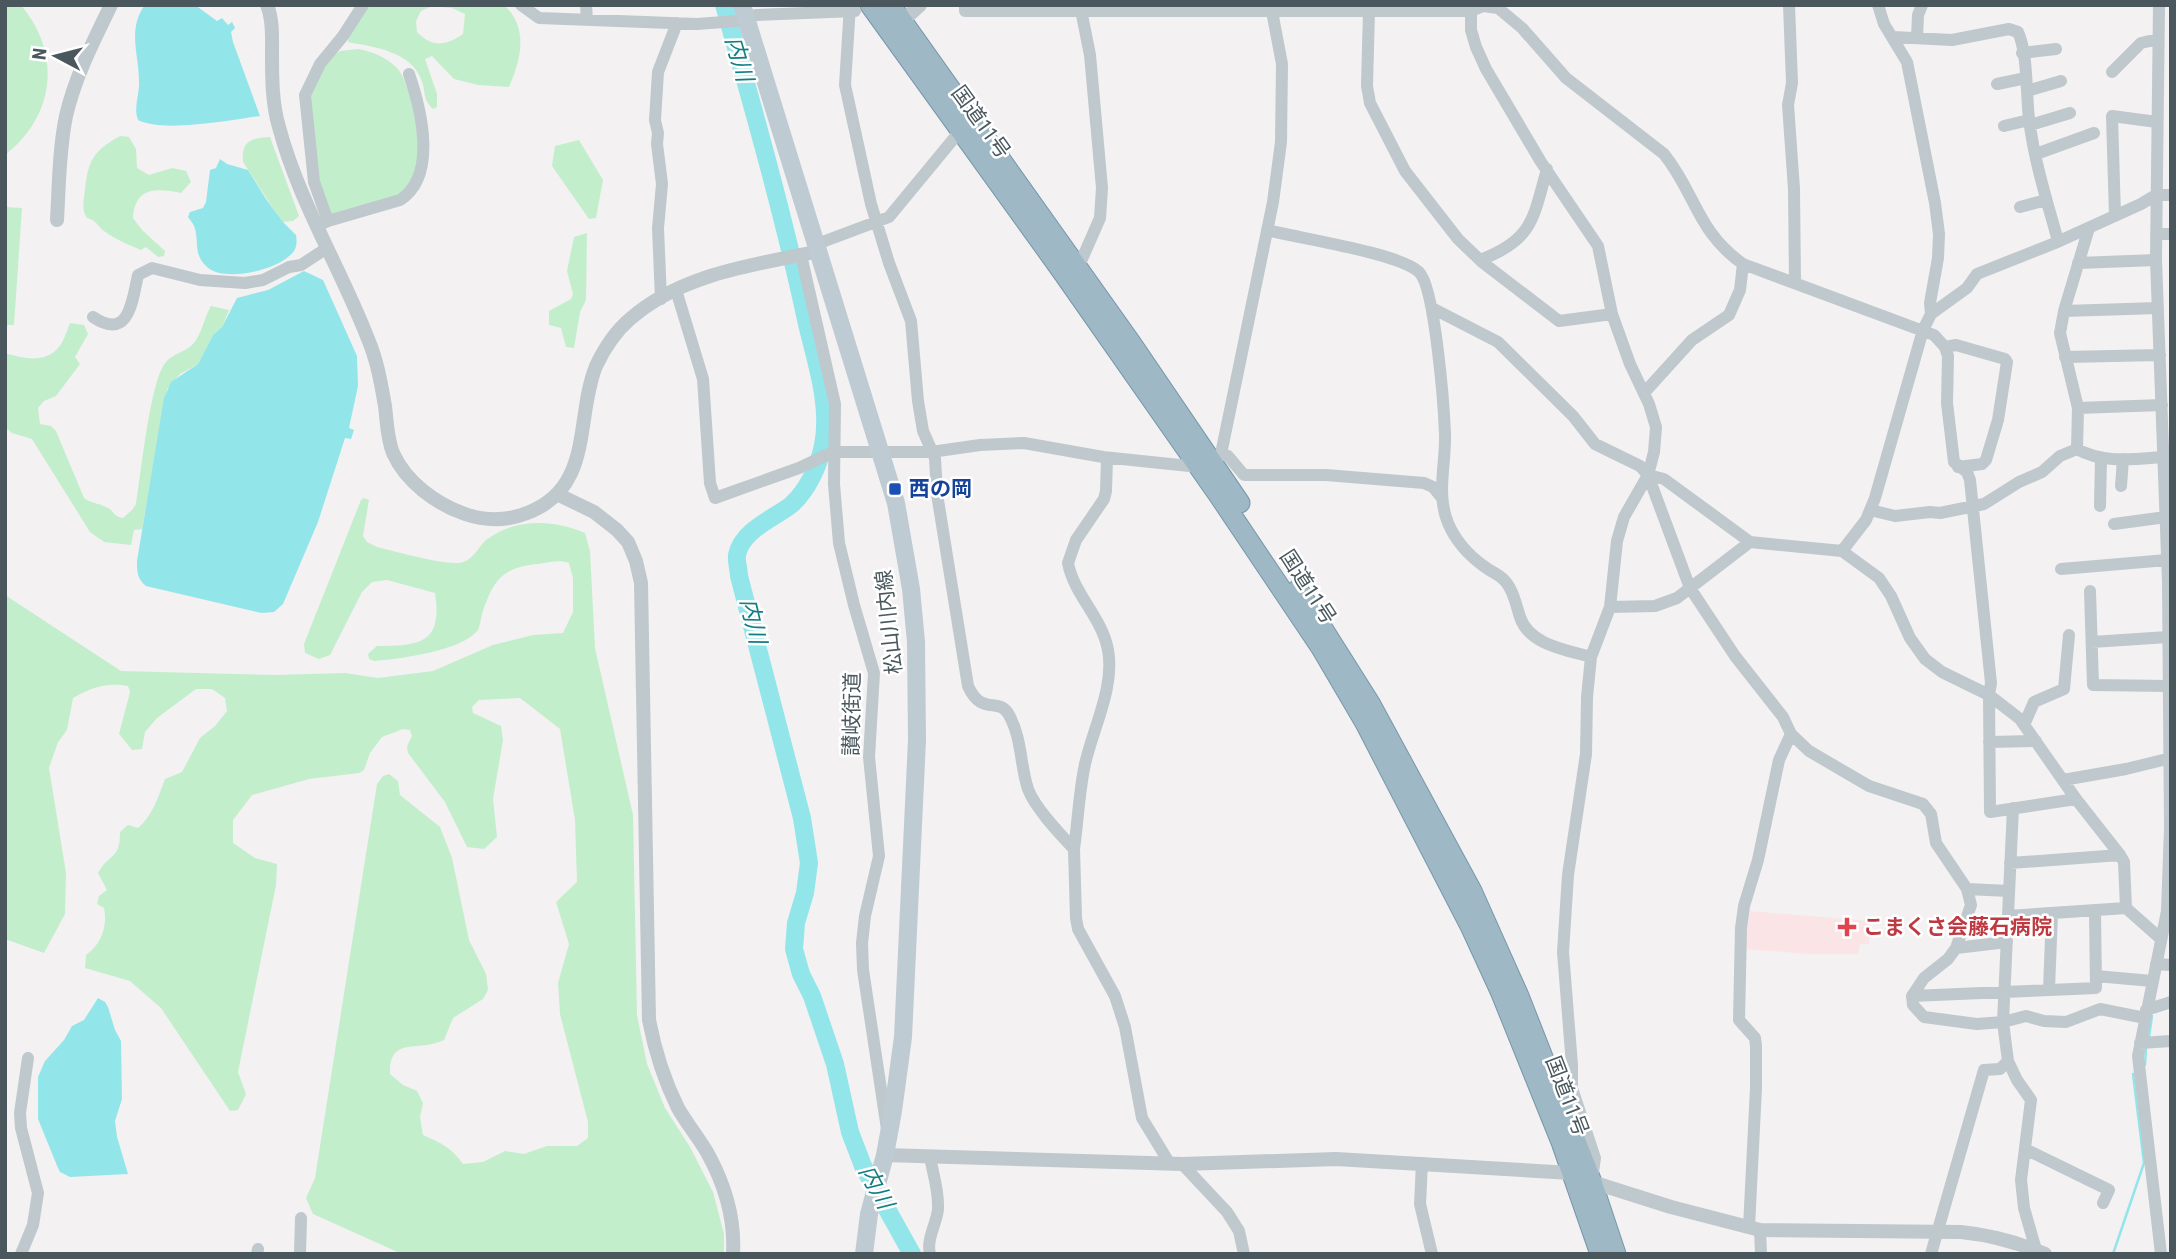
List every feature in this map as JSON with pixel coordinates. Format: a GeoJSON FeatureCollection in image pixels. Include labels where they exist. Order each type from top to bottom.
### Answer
{"type":"FeatureCollection","features":[{"type":"Feature","properties":{"kind":"highway","name":"国道11号"},"geometry":{"type":"LineString","coordinates":[[891,5],[896,26],[960,131],[1069,269]]}},
{"type":"Feature","properties":{"kind":"highway","name":"国道11号"},"geometry":{"type":"LineString","coordinates":[[856,8],[896,26],[1069,269],[1210,460],[1312,610],[1370,703],[1472,891],[1519,996],[1592,1182],[1616,1254]]}},
{"type":"Feature","properties":{"kind":"highway","name":"国道11号"},"geometry":{"type":"LineString","coordinates":[[1210,460],[1408,802],[1471,928],[1542,1094],[1600,1254]]}},
{"type":"Feature","properties":{"kind":"main road","name":"松山川内線"},"geometry":{"type":"LineString","coordinates":[[742,15],[818,248],[896,503],[916,642],[918,689],[903,1037],[885,1155],[873,1201],[864,1254]]}},
{"type":"Feature","properties":{"kind":"street"},"geometry":{"type":"LineString","coordinates":[[57,220],[62,145],[71,96],[83,63],[111,5]]}},
{"type":"Feature","properties":{"kind":"street"},"geometry":{"type":"LineString","coordinates":[[267,5],[278,124],[290,164],[323,223]]}},
{"type":"Feature","properties":{"kind":"street"},"geometry":{"type":"LineString","coordinates":[[363,5],[320,64],[305,95],[314,182],[327,248],[369,340],[378,370],[393,453],[416,485],[467,515],[496,520],[510,519],[536,510],[556,494],[570,476],[576,462],[597,365],[618,331],[632,317],[676,290],[731,270],[799,255],[889,218],[960,131]]}},
{"type":"Feature","properties":{"kind":"street"},"geometry":{"type":"LineString","coordinates":[[521,5],[539,18],[677,23],[717,22],[742,15],[856,8],[845,86],[871,204],[911,321],[918,401],[923,431],[934,458],[937,494],[968,686],[980,703],[1001,707],[1007,712],[1020,747],[1028,788],[1074,849]]}},
{"type":"Feature","properties":{"kind":"street"},"geometry":{"type":"LineString","coordinates":[[586,5],[587,20]]}},
{"type":"Feature","properties":{"kind":"street"},"geometry":{"type":"LineString","coordinates":[[896,26],[920,5]]}},
{"type":"Feature","properties":{"kind":"street"},"geometry":{"type":"LineString","coordinates":[[965,5],[965,11],[1498,8],[1522,28],[1566,78],[1664,155],[1675,169],[1706,228],[1730,254],[1744,264],[1923,330],[1934,335],[1945,347],[1948,356],[1947,403],[1954,462],[1957,467],[1967,472],[1970,480],[1991,683],[1990,812],[2076,799]]}},
{"type":"Feature","properties":{"kind":"street"},"geometry":{"type":"LineString","coordinates":[[1789,5],[1792,83],[1788,105],[1794,188],[1795,283]]}},
{"type":"Feature","properties":{"kind":"street"},"geometry":{"type":"LineString","coordinates":[[1878,5],[1878,12],[1907,62],[1935,203],[1939,234],[1931,314]]}},
{"type":"Feature","properties":{"kind":"street"},"geometry":{"type":"LineString","coordinates":[[1917,37],[1918,15],[1922,5]]}},
{"type":"Feature","properties":{"kind":"street"},"geometry":{"type":"LineString","coordinates":[[2159,5],[2158,39],[2164,101],[2157,122],[2156,260],[2164,359],[2162,405],[2169,581],[2170,861],[2166,911],[2138,1056],[2164,1222],[2161,1254]]}},
{"type":"Feature","properties":{"kind":"street"},"geometry":{"type":"LineString","coordinates":[[1210,460],[1273,202],[1281,142],[1282,64],[1271,8]]}},
{"type":"Feature","properties":{"kind":"street"},"geometry":{"type":"LineString","coordinates":[[1472,8],[1471,30],[1476,47],[1493,81],[1598,246],[1612,314],[1656,427],[1654,452],[1648,475],[1624,517],[1617,541],[1610,607],[1591,657],[1586,754],[1568,875],[1563,952],[1572,1088],[1595,1158],[1592,1182]]}},
{"type":"Feature","properties":{"kind":"street"},"geometry":{"type":"LineString","coordinates":[[1069,269],[1082,259],[1100,218],[1102,188],[1090,55],[1081,9]]}},
{"type":"Feature","properties":{"kind":"street"},"geometry":{"type":"LineString","coordinates":[[1369,10],[1367,86],[1376,118],[1422,196],[1458,239],[1480,260],[1559,321],[1612,314]]}},
{"type":"Feature","properties":{"kind":"street"},"geometry":{"type":"LineString","coordinates":[[661,299],[658,228],[662,184],[656,108],[658,72],[677,23]]}},
{"type":"Feature","properties":{"kind":"street"},"geometry":{"type":"LineString","coordinates":[[1893,37],[1952,40],[2014,30],[2020,36],[2030,123],[2046,200],[2058,241]]}},
{"type":"Feature","properties":{"kind":"street"},"geometry":{"type":"LineString","coordinates":[[2112,72],[2141,43],[2158,39]]}},
{"type":"Feature","properties":{"kind":"street"},"geometry":{"type":"LineString","coordinates":[[2022,53],[2056,49]]}},
{"type":"Feature","properties":{"kind":"street"},"geometry":{"type":"LineString","coordinates":[[323,223],[400,200],[417,182],[423,162],[422,141],[409,74]]}},
{"type":"Feature","properties":{"kind":"street"},"geometry":{"type":"LineString","coordinates":[[1997,84],[2061,81]]}},
{"type":"Feature","properties":{"kind":"street"},"geometry":{"type":"LineString","coordinates":[[2004,126],[2070,113]]}},
{"type":"Feature","properties":{"kind":"street"},"geometry":{"type":"LineString","coordinates":[[2115,216],[2112,116],[2157,122]]}},
{"type":"Feature","properties":{"kind":"street"},"geometry":{"type":"LineString","coordinates":[[2036,154],[2094,133]]}},
{"type":"Feature","properties":{"kind":"street"},"geometry":{"type":"LineString","coordinates":[[1480,260],[1512,246],[1532,222],[1547,169]]}},
{"type":"Feature","properties":{"kind":"street"},"geometry":{"type":"LineString","coordinates":[[1842,551],[1866,520],[1870,510],[1923,330],[1931,314],[1967,288],[1977,274],[2089,228],[2156,195],[2171,195]]}},
{"type":"Feature","properties":{"kind":"street"},"geometry":{"type":"LineString","coordinates":[[2020,207],[2046,200]]}},
{"type":"Feature","properties":{"kind":"street"},"geometry":{"type":"LineString","coordinates":[[2077,449],[2078,408],[2060,333],[2089,228]]}},
{"type":"Feature","properties":{"kind":"street"},"geometry":{"type":"LineString","coordinates":[[1267,230],[1336,244],[1410,265],[1422,274],[1432,307],[1445,434],[1442,498],[1448,522],[1461,548],[1503,579],[1513,595],[1522,623],[1530,634],[1551,645],[1591,657]]}},
{"type":"Feature","properties":{"kind":"street"},"geometry":{"type":"LineString","coordinates":[[2156,234],[2171,234]]}},
{"type":"Feature","properties":{"kind":"street"},"geometry":{"type":"LineString","coordinates":[[93,317],[108,324],[116,325],[123,321],[129,311],[138,275],[152,268],[200,280],[245,284],[263,280],[289,267],[302,265],[327,248]]}},
{"type":"Feature","properties":{"kind":"street","name":"讃岐街道"},"geometry":{"type":"LineString","coordinates":[[799,255],[835,404],[830,453],[839,543],[874,673],[869,757],[879,856],[865,916],[862,943],[863,970],[888,1136]]}},
{"type":"Feature","properties":{"kind":"street"},"geometry":{"type":"LineString","coordinates":[[2078,262],[2156,260]]}},
{"type":"Feature","properties":{"kind":"street"},"geometry":{"type":"LineString","coordinates":[[1644,393],[1692,340],[1729,315],[1740,290],[1744,264]]}},
{"type":"Feature","properties":{"kind":"street"},"geometry":{"type":"LineString","coordinates":[[676,290],[703,379],[710,483],[715,498],[799,468],[830,453],[932,452],[980,445],[1024,443],[1107,458],[1210,460],[1228,456],[1244,475],[1326,475],[1424,483],[1433,487],[1442,498]]}},
{"type":"Feature","properties":{"kind":"street"},"geometry":{"type":"LineString","coordinates":[[1432,307],[1499,342],[1573,416],[1595,444],[1640,466],[1648,475],[1690,588],[1735,656],[1783,717],[1791,734],[1809,751],[1870,786],[1923,804],[1931,814],[1936,843],[1967,889],[1971,905],[1956,948],[1948,959],[1924,978],[1912,996],[1913,1005],[1924,1017],[1959,1023],[2003,1022],[2026,1016],[2045,1021],[2066,1022],[2100,1009],[2146,1014],[2171,1002]]}},
{"type":"Feature","properties":{"kind":"street"},"geometry":{"type":"LineString","coordinates":[[2064,311],[2158,307]]}},
{"type":"Feature","properties":{"kind":"street"},"geometry":{"type":"LineString","coordinates":[[1945,347],[1956,345],[2007,362],[1998,420],[1986,460],[1982,464],[1957,467]]}},
{"type":"Feature","properties":{"kind":"street"},"geometry":{"type":"LineString","coordinates":[[2065,358],[2164,359]]}},
{"type":"Feature","properties":{"kind":"street"},"geometry":{"type":"LineString","coordinates":[[2078,408],[2162,405]]}},
{"type":"Feature","properties":{"kind":"street"},"geometry":{"type":"LineString","coordinates":[[1870,510],[1895,516],[1940,513],[1984,503],[2042,472],[2060,456],[2077,449]]}},
{"type":"Feature","properties":{"kind":"street"},"geometry":{"type":"LineString","coordinates":[[2077,449],[2101,458],[2166,461]]}},
{"type":"Feature","properties":{"kind":"street"},"geometry":{"type":"LineString","coordinates":[[1107,458],[1107,491],[1076,540],[1068,563],[1078,590],[1102,629],[1109,652],[1108,677],[1085,765],[1074,849],[1076,918],[1079,929],[1115,996],[1142,1118],[1176,1164],[1227,1213],[1239,1231],[1244,1254]]}},
{"type":"Feature","properties":{"kind":"street"},"geometry":{"type":"LineString","coordinates":[[2100,506],[2101,458]]}},
{"type":"Feature","properties":{"kind":"street"},"geometry":{"type":"LineString","coordinates":[[2121,486],[2123,459]]}},
{"type":"Feature","properties":{"kind":"street"},"geometry":{"type":"LineString","coordinates":[[1648,475],[1664,479],[1750,542],[1842,551],[1879,578],[1891,596],[1910,639],[1925,659],[1942,672],[1989,695],[2024,725],[2036,741],[2124,862],[2126,908]]}},
{"type":"Feature","properties":{"kind":"street"},"geometry":{"type":"LineString","coordinates":[[556,494],[594,512],[617,530],[628,542],[639,571],[644,656],[649,1020],[653,1042],[668,1086],[709,1155],[725,1193],[733,1223],[733,1254]]}},
{"type":"Feature","properties":{"kind":"street"},"geometry":{"type":"LineString","coordinates":[[2114,524],[2166,517]]}},
{"type":"Feature","properties":{"kind":"street"},"geometry":{"type":"LineString","coordinates":[[1610,607],[1655,606],[1677,598],[1750,542]]}},
{"type":"Feature","properties":{"kind":"street"},"geometry":{"type":"LineString","coordinates":[[2061,569],[2167,560]]}},
{"type":"Feature","properties":{"kind":"street"},"geometry":{"type":"LineString","coordinates":[[2090,591],[2093,685],[2169,686]]}},
{"type":"Feature","properties":{"kind":"street"},"geometry":{"type":"LineString","coordinates":[[2024,725],[2034,702],[2064,689],[2069,635]]}},
{"type":"Feature","properties":{"kind":"street"},"geometry":{"type":"LineString","coordinates":[[2092,642],[2168,637]]}},
{"type":"Feature","properties":{"kind":"street"},"geometry":{"type":"LineString","coordinates":[[1761,1254],[1754,1228],[1756,1046],[1755,1038],[1739,1020],[1741,928],[1779,761],[1791,734]]}},
{"type":"Feature","properties":{"kind":"street"},"geometry":{"type":"LineString","coordinates":[[1989,742],[2036,741]]}},
{"type":"Feature","properties":{"kind":"street"},"geometry":{"type":"LineString","coordinates":[[2063,780],[2169,758]]}},
{"type":"Feature","properties":{"kind":"street"},"geometry":{"type":"LineString","coordinates":[[2013,808],[2003,1022],[2008,1061],[2031,1100],[2021,1180],[2024,1208],[2040,1252]]}},
{"type":"Feature","properties":{"kind":"street"},"geometry":{"type":"LineString","coordinates":[[2010,863],[2120,855]]}},
{"type":"Feature","properties":{"kind":"street"},"geometry":{"type":"LineString","coordinates":[[1967,889],[2009,891]]}},
{"type":"Feature","properties":{"kind":"street"},"geometry":{"type":"LineString","coordinates":[[2008,915],[2126,908],[2161,939]]}},
{"type":"Feature","properties":{"kind":"street"},"geometry":{"type":"LineString","coordinates":[[1912,996],[2096,988],[2095,910]]}},
{"type":"Feature","properties":{"kind":"street"},"geometry":{"type":"LineString","coordinates":[[2049,989],[2052,913]]}},
{"type":"Feature","properties":{"kind":"street"},"geometry":{"type":"LineString","coordinates":[[1956,948],[2007,942]]}},
{"type":"Feature","properties":{"kind":"street"},"geometry":{"type":"LineString","coordinates":[[2156,964],[2171,965]]}},
{"type":"Feature","properties":{"kind":"street"},"geometry":{"type":"LineString","coordinates":[[2096,976],[2152,981]]}},
{"type":"Feature","properties":{"kind":"street"},"geometry":{"type":"LineString","coordinates":[[2140,1043],[2171,1041]]}},
{"type":"Feature","properties":{"kind":"street"},"geometry":{"type":"LineString","coordinates":[[21,1254],[33,1225],[38,1193],[21,1128],[20,1113],[28,1058]]}},
{"type":"Feature","properties":{"kind":"street"},"geometry":{"type":"LineString","coordinates":[[1931,1254],[1983,1070],[2000,1069],[2008,1061]]}},
{"type":"Feature","properties":{"kind":"street"},"geometry":{"type":"LineString","coordinates":[[2025,1149],[2109,1190],[2103,1203]]}},
{"type":"Feature","properties":{"kind":"street"},"geometry":{"type":"LineString","coordinates":[[885,1155],[1176,1164],[1336,1159],[1571,1173],[1671,1207],[1754,1228],[1985,1234],[2020,1243],[2040,1252]]}},
{"type":"Feature","properties":{"kind":"street"},"geometry":{"type":"LineString","coordinates":[[930,1157],[938,1193],[938,1210],[928,1247],[930,1254]]}},
{"type":"Feature","properties":{"kind":"street"},"geometry":{"type":"LineString","coordinates":[[1422,1163],[1420,1204],[1432,1254]]}},
{"type":"Feature","properties":{"kind":"street"},"geometry":{"type":"LineString","coordinates":[[300,1254],[301,1219]]}},
{"type":"Feature","properties":{"kind":"shaded area"},"geometry":{"type":"Polygon","coordinates":[[[1749,911],[1870,921],[1869,944],[1860,944],[1858,954],[1809,954],[1744,949],[1749,911]]]}},
{"type":"Feature","properties":{"kind":"green space"},"geometry":{"type":"Polygon","coordinates":[[[5,5],[21,5],[34,24],[43,44],[47,84],[43,103],[34,122],[22,139],[5,155],[5,5]]]}},
{"type":"Feature","properties":{"kind":"green space"},"geometry":{"type":"Polygon","coordinates":[[[367,5],[504,5],[512,14],[520,34],[519,55],[509,87],[478,85],[454,79],[432,56],[425,59],[437,94],[437,107],[433,109],[426,98],[421,79],[409,62],[390,52],[348,42],[349,34],[367,5]],[[432,6],[421,11],[416,21],[417,32],[434,43],[445,43],[463,34],[465,14],[452,8],[432,6]]]}},
{"type":"Feature","properties":{"kind":"green space"},"geometry":{"type":"Polygon","coordinates":[[[359,49],[384,58],[397,68],[402,76],[416,121],[418,167],[416,177],[397,197],[331,217],[318,179],[308,95],[331,57],[340,51],[359,49]]]}},
{"type":"Feature","properties":{"kind":"green space"},"geometry":{"type":"Polygon","coordinates":[[[120,136],[129,137],[136,149],[137,168],[149,175],[172,168],[186,171],[191,182],[181,193],[163,190],[148,192],[142,195],[135,208],[133,218],[165,251],[164,256],[158,257],[146,247],[141,250],[117,239],[85,215],[83,208],[90,164],[98,152],[120,136]]]}},
{"type":"Feature","properties":{"kind":"green space"},"geometry":{"type":"Polygon","coordinates":[[[270,137],[299,216],[293,221],[282,222],[243,162],[244,149],[249,142],[270,137]]]}},
{"type":"Feature","properties":{"kind":"green space"},"geometry":{"type":"Polygon","coordinates":[[[579,140],[603,180],[596,218],[589,219],[552,166],[555,146],[579,140]]]}},
{"type":"Feature","properties":{"kind":"green space"},"geometry":{"type":"Polygon","coordinates":[[[5,207],[22,208],[14,325],[5,325],[5,207]]]}},
{"type":"Feature","properties":{"kind":"green space"},"geometry":{"type":"Polygon","coordinates":[[[587,233],[586,300],[580,312],[574,348],[566,347],[561,328],[549,325],[549,311],[571,299],[573,294],[567,271],[574,237],[587,233]]]}},
{"type":"Feature","properties":{"kind":"green space"},"geometry":{"type":"Polygon","coordinates":[[[211,306],[229,310],[222,327],[213,335],[198,364],[180,374],[167,389],[142,529],[134,530],[131,545],[104,542],[90,532],[32,439],[12,433],[5,427],[5,353],[26,358],[46,356],[60,345],[70,323],[84,325],[88,334],[75,357],[80,364],[56,396],[44,401],[38,408],[40,424],[51,426],[56,431],[84,498],[105,506],[123,518],[136,504],[151,407],[160,372],[169,359],[193,344],[211,306]]]}},
{"type":"Feature","properties":{"kind":"green space"},"geometry":{"type":"Polygon","coordinates":[[[364,498],[369,500],[363,536],[367,542],[434,561],[463,562],[473,556],[486,540],[522,524],[547,523],[585,533],[590,551],[595,648],[633,815],[637,1015],[647,1064],[665,1108],[690,1147],[713,1192],[724,1234],[724,1254],[402,1254],[313,1214],[306,1198],[315,1178],[377,784],[383,776],[389,774],[398,781],[400,795],[440,827],[452,858],[469,940],[486,974],[488,990],[483,999],[453,1018],[444,1040],[407,1047],[394,1054],[390,1074],[403,1085],[417,1091],[423,1103],[420,1117],[423,1135],[446,1146],[463,1164],[483,1162],[505,1151],[524,1154],[547,1146],[577,1146],[588,1138],[588,1122],[560,1014],[558,983],[569,944],[556,902],[577,882],[575,820],[560,729],[520,698],[479,700],[472,707],[473,713],[501,726],[503,740],[493,799],[497,837],[484,849],[467,847],[445,802],[408,753],[407,746],[412,736],[410,730],[403,729],[382,737],[370,753],[364,770],[359,773],[309,779],[252,795],[233,820],[233,843],[255,858],[277,864],[276,885],[238,1072],[246,1094],[238,1110],[230,1111],[161,1008],[130,981],[85,968],[86,955],[99,940],[105,922],[104,908],[97,904],[99,896],[107,890],[98,873],[116,852],[120,832],[128,825],[138,828],[143,823],[165,779],[182,772],[200,738],[215,726],[227,711],[225,698],[212,689],[196,689],[157,718],[145,732],[142,749],[132,750],[119,734],[130,692],[128,686],[100,686],[73,698],[67,730],[58,742],[49,768],[66,873],[65,914],[44,953],[5,939],[5,595],[121,671],[275,675],[345,673],[378,678],[433,671],[493,645],[533,635],[563,633],[573,612],[573,578],[569,563],[557,561],[525,566],[500,578],[490,593],[478,630],[445,649],[399,658],[374,661],[369,659],[368,654],[377,646],[405,645],[425,639],[435,623],[435,593],[387,580],[372,582],[362,592],[330,655],[319,659],[305,653],[304,644],[364,498]]]}},
{"type":"Feature","properties":{"kind":"water"},"geometry":{"type":"Polygon","coordinates":[[[145,5],[195,5],[217,21],[222,18],[228,25],[232,22],[235,28],[231,32],[233,42],[260,116],[180,126],[149,124],[138,120],[136,110],[139,81],[135,33],[136,23],[145,5]]]}},
{"type":"Feature","properties":{"kind":"water"},"geometry":{"type":"Polygon","coordinates":[[[220,159],[248,170],[282,221],[296,235],[296,247],[287,258],[265,269],[239,274],[215,272],[202,262],[196,231],[188,217],[190,212],[203,208],[210,170],[216,168],[220,159]]]}},
{"type":"Feature","properties":{"kind":"water"},"geometry":{"type":"Polygon","coordinates":[[[304,271],[323,280],[357,356],[358,386],[349,428],[354,430],[351,439],[345,438],[318,522],[283,604],[274,612],[261,613],[146,586],[139,578],[137,561],[164,398],[171,382],[198,364],[237,298],[268,290],[304,271]]]}},
{"type":"Feature","properties":{"kind":"water"},"geometry":{"type":"Polygon","coordinates":[[[98,998],[108,1007],[121,1041],[122,1099],[115,1121],[128,1174],[70,1177],[60,1172],[38,1119],[38,1077],[45,1061],[64,1040],[72,1026],[84,1020],[98,998]]]}},
{"type":"Feature","properties":{"kind":"waterway","name":"内川"},"geometry":{"type":"LineString","coordinates":[[724,5],[789,244],[824,400],[825,430],[821,453],[807,485],[791,505],[759,526],[745,539],[737,557],[739,576],[802,818],[809,863],[805,893],[796,923],[794,949],[835,1064],[850,1132],[863,1166],[912,1254]]}},
{"type":"Feature","properties":{"kind":"waterway"},"geometry":{"type":"LineString","coordinates":[[2149,1037],[2152,1016]]}},
{"type":"Feature","properties":{"kind":"waterway"},"geometry":{"type":"LineString","coordinates":[[2145,1065],[2146,1048]]}},
{"type":"Feature","properties":{"kind":"waterway"},"geometry":{"type":"LineString","coordinates":[[2113,1254],[2144,1163],[2133,1074]]}},
{"type":"Feature","properties":{"kind":"place","name":"西の岡"},"geometry":{"type":"Point","coordinates":[895,489]}},
{"type":"Feature","properties":{"kind":"place","name":"こまくさ会藤石病院"},"geometry":{"type":"Point","coordinates":[1847,927]}}]}
